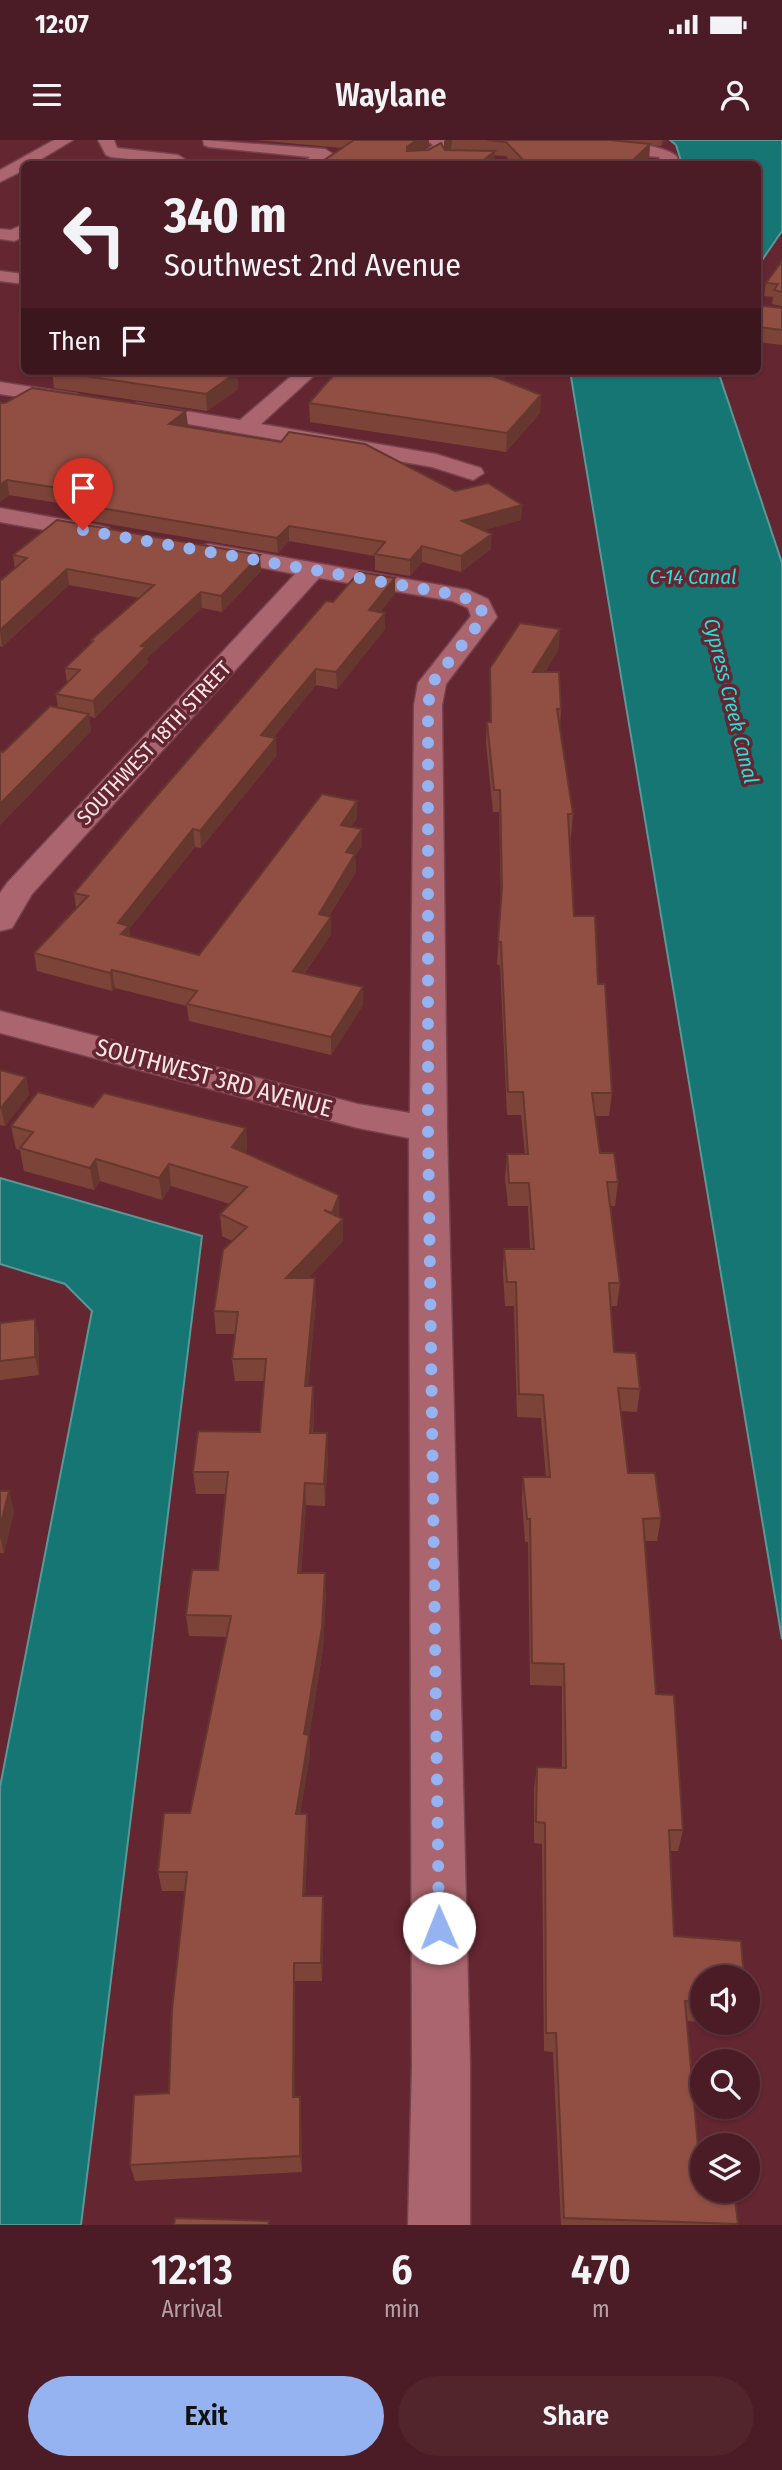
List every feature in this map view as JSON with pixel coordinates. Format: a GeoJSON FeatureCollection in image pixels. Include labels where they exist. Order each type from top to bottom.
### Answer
{"type":"FeatureCollection","features":[{"type":"Feature","properties":{"kind":"street"},"geometry":{"type":"LineString","coordinates":[[28,161],[65,140]]}},
{"type":"Feature","properties":{"kind":"street"},"geometry":{"type":"LineString","coordinates":[[106,140],[111,152],[192,150],[326,154],[315,161]]}},
{"type":"Feature","properties":{"kind":"street"},"geometry":{"type":"LineString","coordinates":[[134,140],[192,150]]}},
{"type":"Feature","properties":{"kind":"street"},"geometry":{"type":"LineString","coordinates":[[421,161],[440,147],[441,143],[434,140]]}},
{"type":"Feature","properties":{"kind":"street"},"geometry":{"type":"LineString","coordinates":[[584,142],[663,153],[670,161]]}},
{"type":"Feature","properties":{"kind":"street"},"geometry":{"type":"LineString","coordinates":[[0,164],[21,162]]}},
{"type":"Feature","properties":{"kind":"street"},"geometry":{"type":"LineString","coordinates":[[0,177],[21,165]]}},
{"type":"Feature","properties":{"kind":"street"},"geometry":{"type":"LineString","coordinates":[[0,276],[21,279]]}},
{"type":"Feature","properties":{"kind":"street"},"geometry":{"type":"LineString","coordinates":[[2,390],[25,375]]}},
{"type":"Feature","properties":{"kind":"street"},"geometry":{"type":"LineString","coordinates":[[246,426],[304,375]]}},
{"type":"Feature","properties":{"kind":"street"},"geometry":{"type":"LineString","coordinates":[[2,390],[246,426],[300,439],[436,461],[473,473]]}},
{"type":"Feature","properties":{"kind":"street"},"geometry":{"type":"LineString","coordinates":[[0,515],[126,537]]}},
{"type":"Feature","properties":{"kind":"street"},"geometry":{"type":"LineString","coordinates":[[11,538],[32,521]]}},
{"type":"Feature","properties":{"kind":"street"},"geometry":{"type":"LineString","coordinates":[[179,546],[458,595],[479,604],[484,617],[432,683],[428,705],[428,1129],[440,2065],[439,2225]]}},
{"type":"Feature","properties":{"kind":"street","name":"SOUTHWEST 18TH STREET"},"geometry":{"type":"LineString","coordinates":[[0,921],[18,890],[313,569]]}},
{"type":"Feature","properties":{"kind":"street","name":"SOUTHWEST 3RD AVENUE"},"geometry":{"type":"LineString","coordinates":[[0,1022],[358,1116],[428,1129]]}},
{"type":"Feature","properties":{"kind":"water"},"geometry":{"type":"Polygon","coordinates":[[[670,140],[782,140],[782,231],[761,262],[761,161],[681,161],[676,145],[670,140]]]}},
{"type":"Feature","properties":{"kind":"water","name":"C-14 Canal"},"geometry":{"type":"Polygon","coordinates":[[[571,375],[719,375],[782,563],[782,1639],[571,375]]]}},
{"type":"Feature","properties":{"kind":"water"},"geometry":{"type":"Polygon","coordinates":[[[0,1178],[202,1236],[81,2225],[0,2225],[0,1787],[92,1311],[65,1284],[0,1264],[0,1178]]]}},
{"type":"Feature","properties":{"kind":"building"},"geometry":{"type":"Polygon","coordinates":[[[354,140],[417,140],[407,147],[407,151],[428,150],[441,143],[445,150],[495,151],[483,161],[323,161],[354,140]]]}},
{"type":"Feature","properties":{"kind":"building"},"geometry":{"type":"Polygon","coordinates":[[[487,140],[610,140],[650,144],[632,161],[524,161],[506,142],[487,140]]]}},
{"type":"Feature","properties":{"kind":"building"},"geometry":{"type":"Polygon","coordinates":[[[782,261],[782,292],[774,290],[778,284],[766,283],[782,261]]]}},
{"type":"Feature","properties":{"kind":"building"},"geometry":{"type":"Polygon","coordinates":[[[763,306],[782,308],[782,330],[761,327],[763,306]]]}},
{"type":"Feature","properties":{"kind":"building"},"geometry":{"type":"Polygon","coordinates":[[[79,375],[233,375],[206,394],[79,375]]]}},
{"type":"Feature","properties":{"kind":"building"},"geometry":{"type":"Polygon","coordinates":[[[334,375],[496,375],[493,376],[541,395],[507,433],[309,403],[334,375]]]}},
{"type":"Feature","properties":{"kind":"building"},"geometry":{"type":"Polygon","coordinates":[[[32,388],[186,411],[169,424],[281,442],[289,432],[365,444],[455,491],[488,483],[522,505],[462,521],[492,534],[461,556],[422,546],[410,560],[375,554],[385,542],[289,526],[277,538],[77,504],[90,493],[7,480],[0,485],[0,403],[5,403],[32,388]]]}},
{"type":"Feature","properties":{"kind":"building"},"geometry":{"type":"Polygon","coordinates":[[[57,520],[260,555],[221,596],[201,592],[141,646],[146,647],[93,701],[56,694],[80,670],[65,668],[93,641],[91,640],[154,585],[67,569],[0,630],[0,581],[27,558],[13,555],[57,520]]]}},
{"type":"Feature","properties":{"kind":"building"},"geometry":{"type":"Polygon","coordinates":[[[359,572],[395,578],[369,610],[385,613],[336,672],[316,669],[261,735],[276,738],[200,831],[193,829],[118,923],[129,926],[121,934],[199,955],[322,794],[357,801],[341,825],[362,829],[346,852],[355,854],[319,914],[331,917],[293,971],[363,987],[331,1037],[187,1004],[197,991],[112,970],[110,973],[34,953],[88,896],[74,893],[133,823],[326,601],[333,602],[359,572]]]}},
{"type":"Feature","properties":{"kind":"building"},"geometry":{"type":"Polygon","coordinates":[[[520,623],[560,629],[533,672],[559,672],[561,709],[557,709],[573,814],[568,814],[574,916],[595,916],[598,984],[605,984],[612,1093],[592,1093],[600,1153],[614,1153],[618,1182],[607,1182],[620,1283],[609,1283],[614,1352],[636,1353],[640,1389],[618,1388],[628,1473],[655,1473],[661,1518],[643,1519],[656,1694],[674,1695],[683,1830],[669,1830],[674,1936],[741,1941],[743,1965],[690,1965],[690,2001],[685,2001],[690,2057],[690,2119],[696,2119],[697,2133],[690,2133],[690,2203],[735,2203],[738,2224],[564,2218],[556,2033],[546,2033],[545,1823],[536,1822],[537,1767],[566,1768],[564,1664],[532,1663],[530,1519],[527,1519],[523,1477],[550,1477],[543,1395],[519,1394],[516,1282],[507,1282],[504,1249],[534,1249],[529,1183],[509,1183],[507,1154],[528,1154],[523,1092],[508,1092],[501,942],[498,942],[502,887],[500,790],[494,790],[487,722],[491,722],[490,668],[520,623]]]}},
{"type":"Feature","properties":{"kind":"building"},"geometry":{"type":"Polygon","coordinates":[[[50,706],[89,714],[0,804],[0,751],[3,752],[50,706]]]}},
{"type":"Feature","properties":{"kind":"building"},"geometry":{"type":"Polygon","coordinates":[[[0,1070],[26,1077],[1,1108],[0,1107],[0,1070]]]}},
{"type":"Feature","properties":{"kind":"building"},"geometry":{"type":"Polygon","coordinates":[[[38,1092],[93,1107],[104,1093],[246,1128],[232,1147],[339,1195],[332,1213],[324,1210],[343,1219],[286,1278],[315,1278],[305,1386],[313,1386],[310,1433],[327,1433],[324,1484],[305,1483],[298,1573],[325,1573],[322,1628],[304,1734],[309,1735],[296,1814],[307,1814],[303,1896],[323,1896],[321,1963],[294,1963],[293,2097],[300,2097],[300,2156],[130,2165],[134,2095],[169,2093],[172,2010],[187,1872],[158,1872],[164,1813],[190,1813],[231,1616],[186,1615],[192,1570],[218,1570],[228,1472],[193,1472],[198,1431],[260,1432],[266,1359],[232,1359],[238,1312],[214,1311],[223,1250],[247,1227],[220,1214],[247,1187],[169,1164],[159,1178],[96,1159],[90,1168],[20,1148],[33,1132],[11,1126],[38,1092]]]}},
{"type":"Feature","properties":{"kind":"building"},"geometry":{"type":"Polygon","coordinates":[[[35,1319],[35,1357],[0,1361],[0,1323],[35,1319]]]}},
{"type":"Feature","properties":{"kind":"building"},"geometry":{"type":"Polygon","coordinates":[[[0,1491],[9,1491],[0,1527],[0,1491]]]}},
{"type":"Feature","properties":{"kind":"building"},"geometry":{"type":"Polygon","coordinates":[[[175,2218],[269,2221],[268,2225],[174,2225],[175,2218]]]}},
{"type":"Feature","properties":{"kind":"route"},"geometry":{"type":"LineString","coordinates":[[83,530],[458,595],[479,604],[484,617],[432,683],[428,705],[428,1129],[439,1928]]}},
{"type":"Feature","properties":{"kind":"water label","name":"Cypress Creek Canal"},"geometry":{"type":"Point","coordinates":[731,701]}}]}
